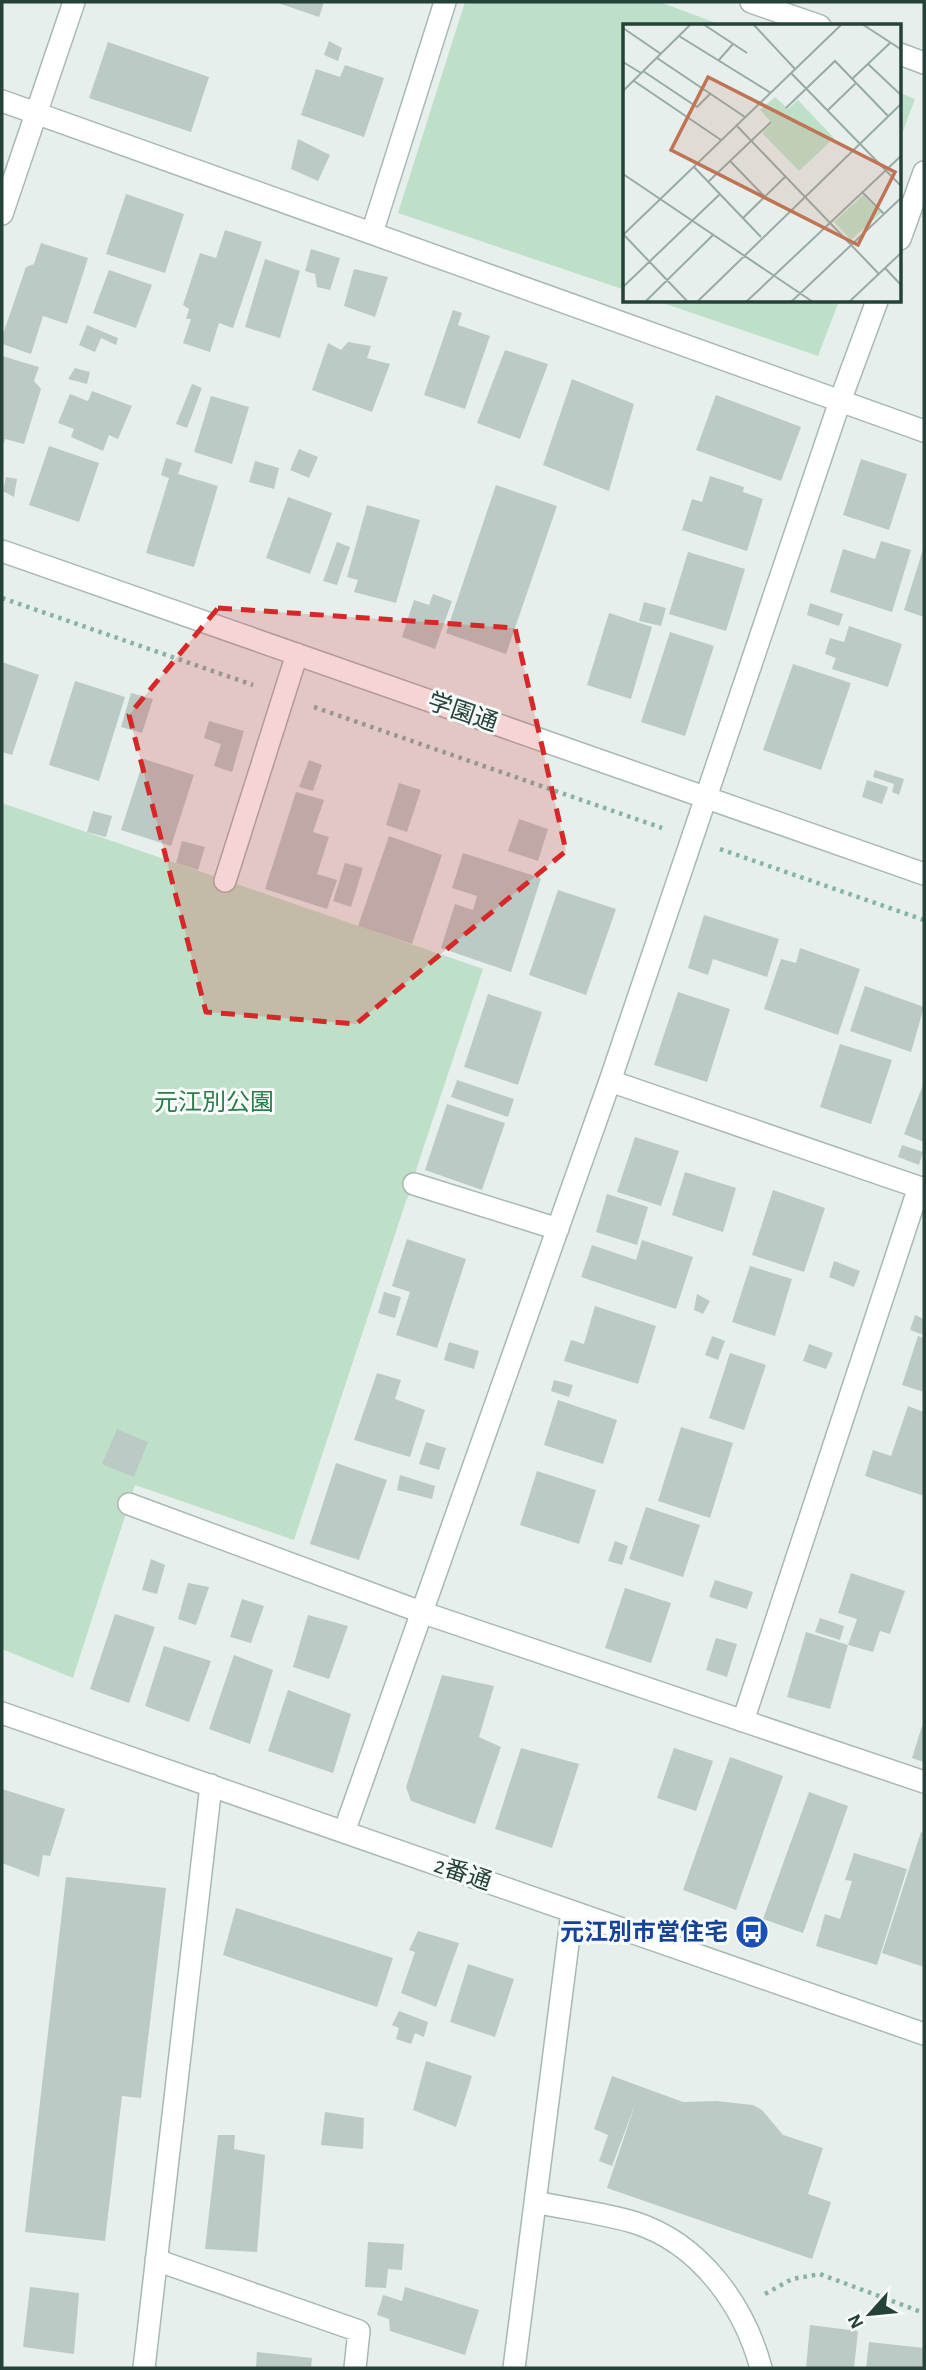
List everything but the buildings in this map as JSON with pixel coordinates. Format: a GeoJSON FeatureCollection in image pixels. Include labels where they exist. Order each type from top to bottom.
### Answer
{"type":"FeatureCollection","features":[{"type":"Feature","properties":{"kind":"street"},"geometry":{"type":"LineString","coordinates":[[2,214],[74,2]]}},
{"type":"Feature","properties":{"kind":"street"},"geometry":{"type":"LineString","coordinates":[[372,233],[445,2]]}},
{"type":"Feature","properties":{"kind":"street"},"geometry":{"type":"LineString","coordinates":[[751,2],[814,24]]}},
{"type":"Feature","properties":{"kind":"street"},"geometry":{"type":"LineString","coordinates":[[902,55],[924,63]]}},
{"type":"Feature","properties":{"kind":"street"},"geometry":{"type":"LineString","coordinates":[[2,101],[924,431]]}},
{"type":"Feature","properties":{"kind":"street"},"geometry":{"type":"LineString","coordinates":[[902,233],[924,172]]}},
{"type":"Feature","properties":{"kind":"street"},"geometry":{"type":"LineString","coordinates":[[344,1832],[610,1081],[840,401],[876,303]]}},
{"type":"Feature","properties":{"kind":"street","name":"学園通"},"geometry":{"type":"LineString","coordinates":[[2,551],[924,874]]}},
{"type":"Feature","properties":{"kind":"street"},"geometry":{"type":"LineString","coordinates":[[225,881],[297,654]]}},
{"type":"Feature","properties":{"kind":"street"},"geometry":{"type":"LineString","coordinates":[[610,1081],[922,1188],[743,1721]]}},
{"type":"Feature","properties":{"kind":"street"},"geometry":{"type":"LineString","coordinates":[[414,1184],[558,1229]]}},
{"type":"Feature","properties":{"kind":"street"},"geometry":{"type":"LineString","coordinates":[[129,1504],[422,1612],[924,1782]]}},
{"type":"Feature","properties":{"kind":"street","name":"2番通"},"geometry":{"type":"LineString","coordinates":[[2,1713],[924,2034]]}},
{"type":"Feature","properties":{"kind":"street"},"geometry":{"type":"LineString","coordinates":[[144,2368],[211,1785]]}},
{"type":"Feature","properties":{"kind":"street"},"geometry":{"type":"LineString","coordinates":[[514,2368],[572,1912]]}},
{"type":"Feature","properties":{"kind":"street"},"geometry":{"type":"LineString","coordinates":[[536,2202],[636,2223],[682,2245],[715,2278],[747,2326],[761,2368]]}},
{"type":"Feature","properties":{"kind":"street"},"geometry":{"type":"LineString","coordinates":[[156,2260],[359,2332],[355,2368]]}},
{"type":"Feature","properties":{"kind":"path"},"geometry":{"type":"LineString","coordinates":[[2,598],[924,920]]}},
{"type":"Feature","properties":{"kind":"path"},"geometry":{"type":"LineString","coordinates":[[739,2314],[766,2293],[792,2279],[820,2274],[924,2313]]}},
{"type":"Feature","properties":{"kind":"highlighted area"},"geometry":{"type":"Polygon","coordinates":[[[218,608],[515,628],[566,851],[356,1024],[206,1012],[129,715],[218,608]]]}},
{"type":"Feature","properties":{"kind":"green space"},"geometry":{"type":"Polygon","coordinates":[[[465,2],[660,2],[719,24],[623,24],[623,289],[398,213],[465,2]]]}},
{"type":"Feature","properties":{"kind":"green space"},"geometry":{"type":"Polygon","coordinates":[[[902,94],[915,99],[902,134],[902,94]]]}},
{"type":"Feature","properties":{"kind":"green space"},"geometry":{"type":"Polygon","coordinates":[[[663,303],[838,303],[818,356],[663,303]]]}},
{"type":"Feature","properties":{"kind":"green space","name":"元江別公園"},"geometry":{"type":"Polygon","coordinates":[[[2,803],[483,969],[294,1540],[135,1485],[73,1678],[2,1649],[2,803]]]}},
{"type":"Feature","properties":{"kind":"place","name":"元江別市営住宅"},"geometry":{"type":"Point","coordinates":[752,1932]}}]}
